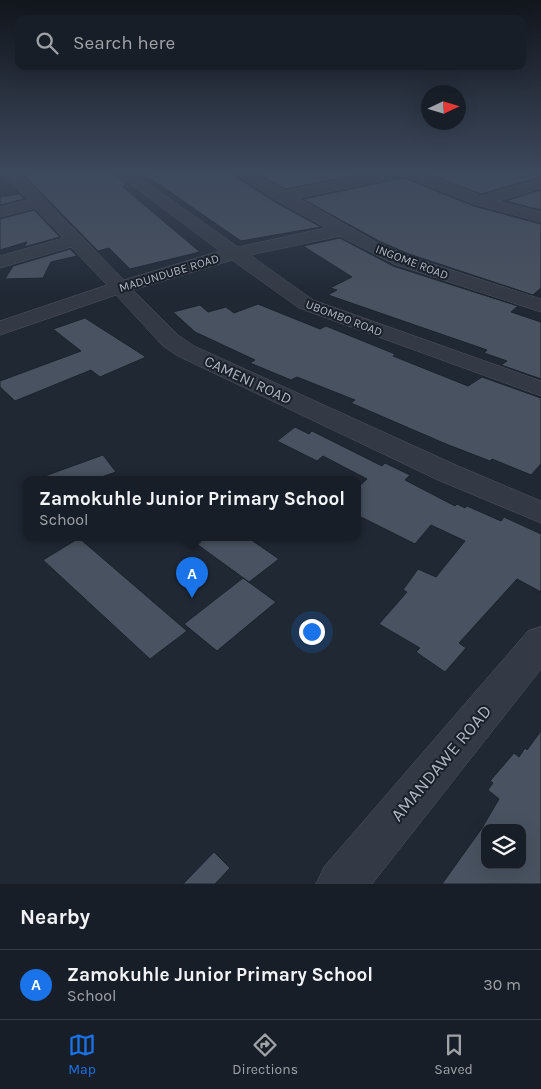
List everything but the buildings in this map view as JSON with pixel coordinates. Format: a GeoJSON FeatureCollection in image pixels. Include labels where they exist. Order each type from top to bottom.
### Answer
{"type":"FeatureCollection","features":[{"type":"Feature","properties":{"kind":"street","name":"CAMENI ROAD"},"geometry":{"type":"LineString","coordinates":[[45,212],[171,341],[200,358],[541,514]]}},
{"type":"Feature","properties":{"kind":"street","name":"UBOMBO ROAD"},"geometry":{"type":"LineString","coordinates":[[177,212],[298,299],[315,308],[541,389]]}},
{"type":"Feature","properties":{"kind":"street","name":"INGOME ROAD"},"geometry":{"type":"LineString","coordinates":[[309,212],[372,247],[418,267],[541,306]]}},
{"type":"Feature","properties":{"kind":"street"},"geometry":{"type":"LineString","coordinates":[[523,212],[541,217]]}},
{"type":"Feature","properties":{"kind":"street","name":"MADUNDUBE ROAD"},"geometry":{"type":"LineString","coordinates":[[0,328],[118,288],[234,253],[342,230]]}},
{"type":"Feature","properties":{"kind":"street"},"geometry":{"type":"LineString","coordinates":[[0,262],[72,241]]}},
{"type":"Feature","properties":{"kind":"street","name":"AMANDAWE ROAD"},"geometry":{"type":"LineString","coordinates":[[341,884],[541,642]]}},
{"type":"Feature","properties":{"kind":"place","name":"Zamokuhle Junior Primary School"},"geometry":{"type":"Point","coordinates":[192,598]}}]}
